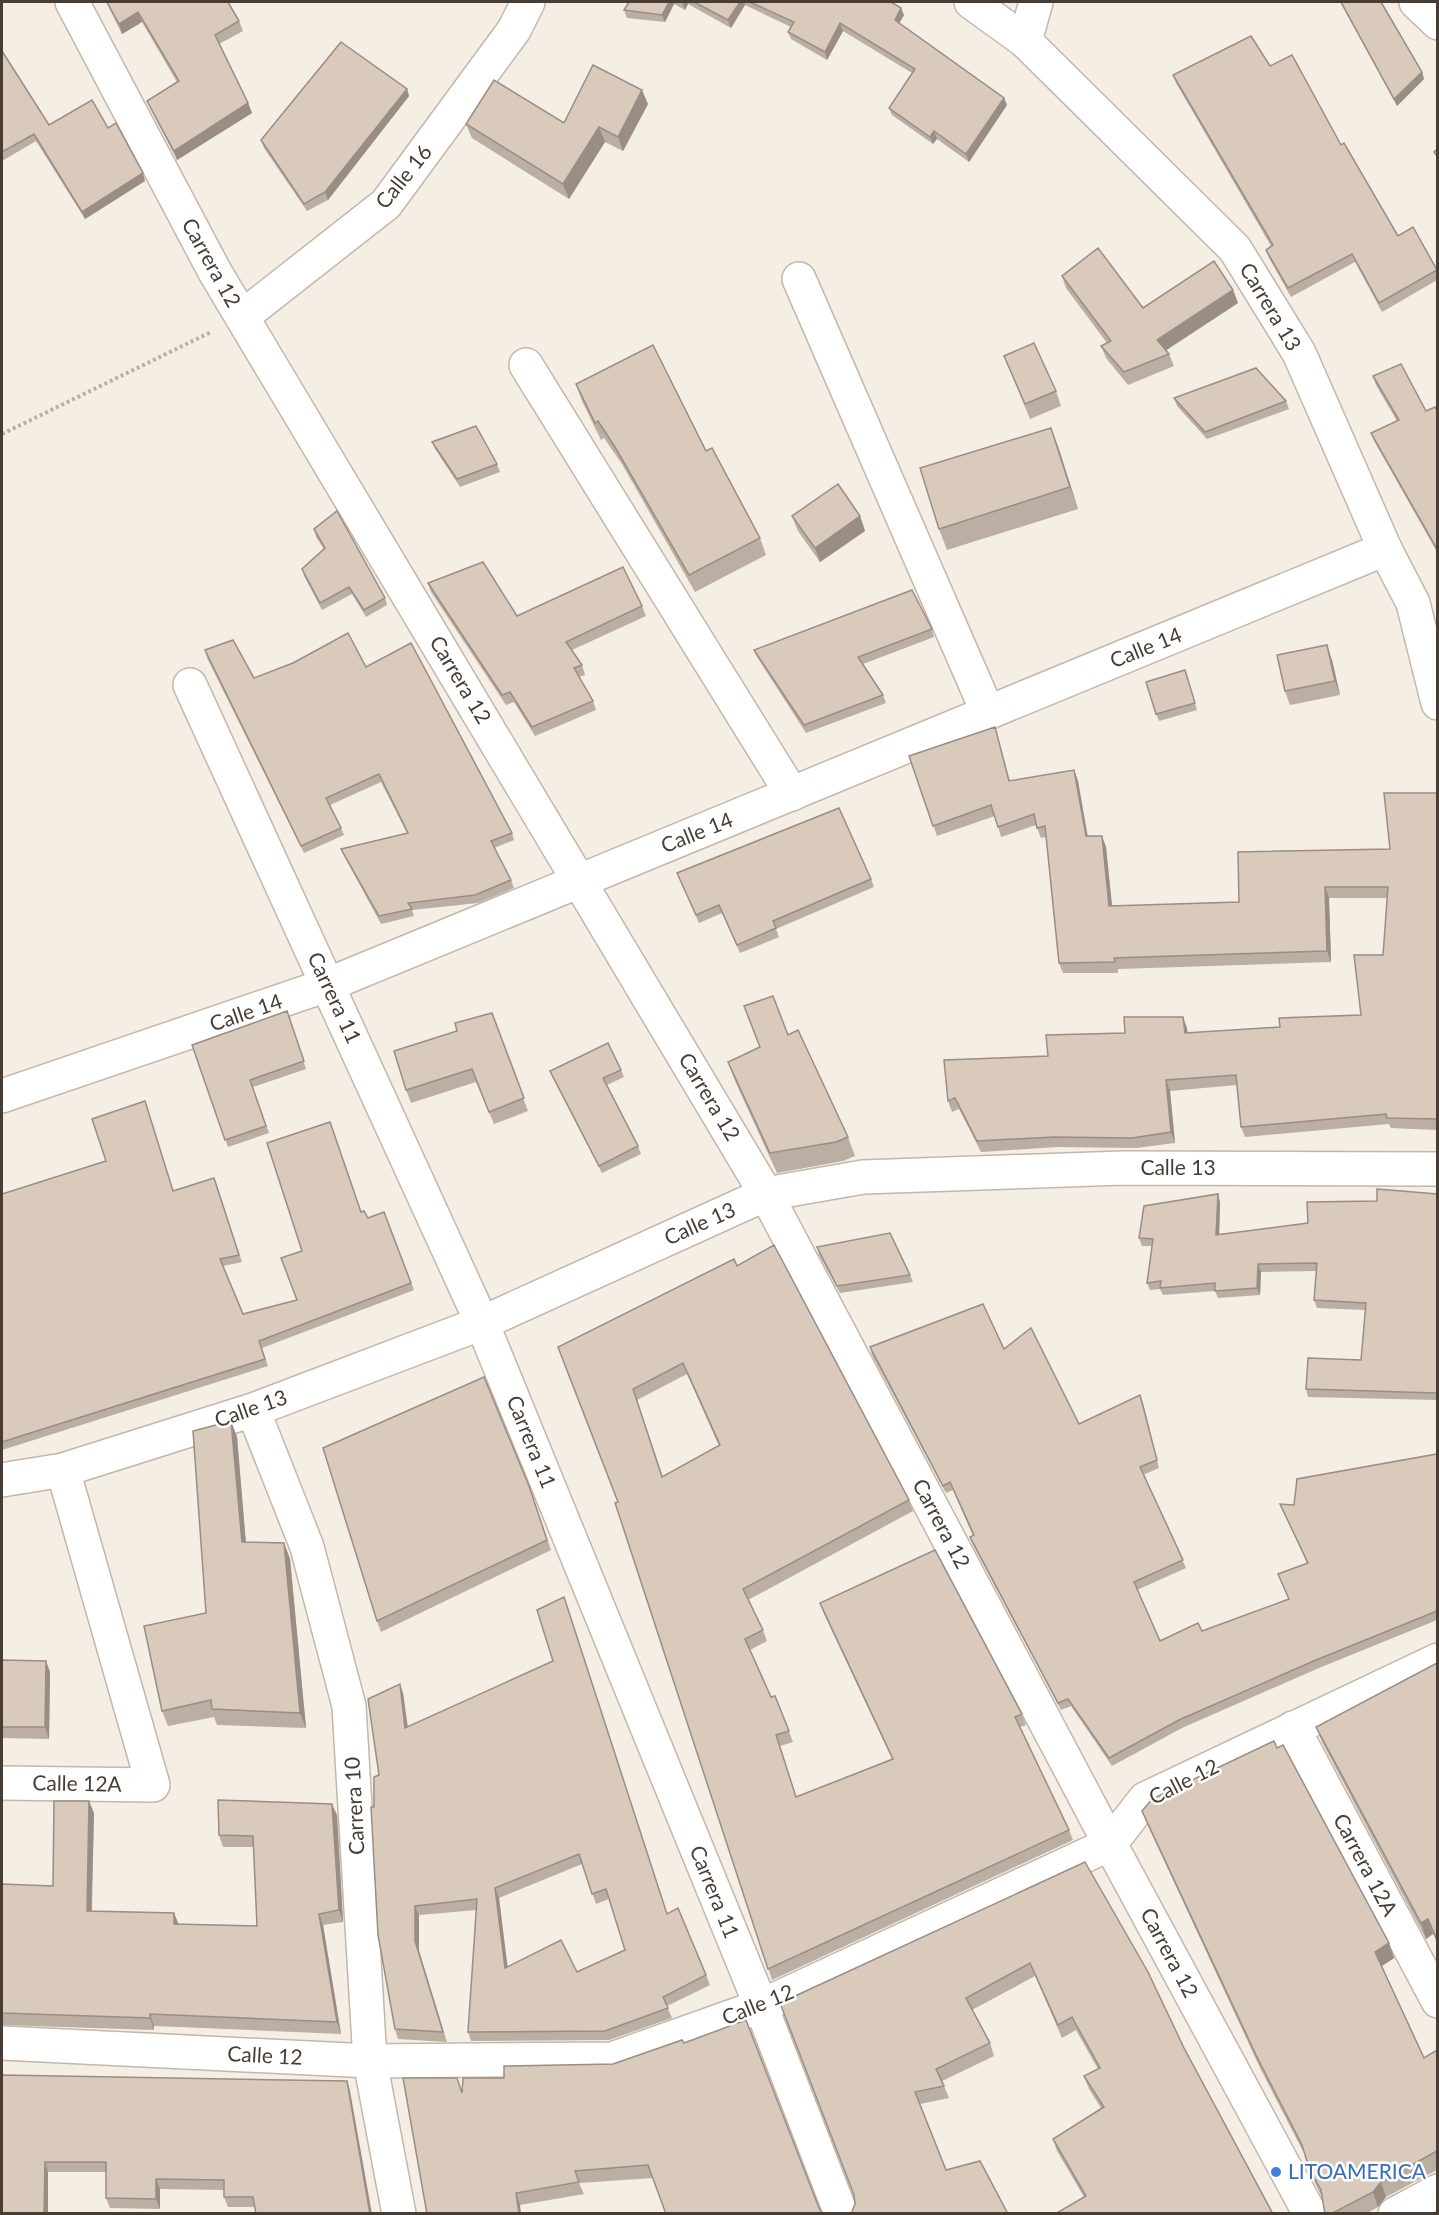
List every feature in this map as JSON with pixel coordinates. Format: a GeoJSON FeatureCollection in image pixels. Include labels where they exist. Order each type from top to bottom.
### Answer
{"type":"FeatureCollection","features":[{"type":"Feature","properties":{"kind":"street","name":"Carrera 12"},"geometry":{"type":"LineString","coordinates":[[72,2],[242,317],[581,880],[766,1194],[1110,1844],[1310,2214]]}},
{"type":"Feature","properties":{"kind":"street","name":"Calle 16"},"geometry":{"type":"LineString","coordinates":[[242,317],[386,204],[514,30],[528,2]]}},
{"type":"Feature","properties":{"kind":"street","name":"Carrera 13"},"geometry":{"type":"LineString","coordinates":[[971,2],[1024,41],[1235,249],[1299,353],[1385,549],[1425,599],[1437,703]]}},
{"type":"Feature","properties":{"kind":"street"},"geometry":{"type":"LineString","coordinates":[[1024,41],[1036,2]]}},
{"type":"Feature","properties":{"kind":"street"},"geometry":{"type":"LineString","coordinates":[[1416,2],[1437,23]]}},
{"type":"Feature","properties":{"kind":"street"},"geometry":{"type":"LineString","coordinates":[[799,279],[988,713]]}},
{"type":"Feature","properties":{"kind":"street"},"geometry":{"type":"LineString","coordinates":[[526,365],[792,794]]}},
{"type":"Feature","properties":{"kind":"street","name":"Calle 14"},"geometry":{"type":"LineString","coordinates":[[2,1096],[327,985],[1385,549]]}},
{"type":"Feature","properties":{"kind":"street","name":"Carrera 11"},"geometry":{"type":"LineString","coordinates":[[190,685],[482,1323],[761,2006],[841,2214]]}},
{"type":"Feature","properties":{"kind":"street","name":"Calle 13"},"geometry":{"type":"LineString","coordinates":[[2,1479],[63,1470],[253,1410],[482,1323],[766,1194],[863,1177],[1123,1168],[1437,1168]]}},
{"type":"Feature","properties":{"kind":"street","name":"Carrera 10"},"geometry":{"type":"LineString","coordinates":[[253,1410],[307,1547],[349,1706],[370,2061],[399,2214]]}},
{"type":"Feature","properties":{"kind":"street","name":"Calle 12A"},"geometry":{"type":"LineString","coordinates":[[2,1784],[153,1785],[63,1470]]}},
{"type":"Feature","properties":{"kind":"street","name":"Calle 12"},"geometry":{"type":"LineString","coordinates":[[2,2043],[370,2061],[612,2060],[761,2006],[1110,1844],[1144,1799],[1437,1660]]}},
{"type":"Feature","properties":{"kind":"street","name":"Carrera 12A"},"geometry":{"type":"LineString","coordinates":[[1293,1728],[1437,2001]]}},
{"type":"Feature","properties":{"kind":"street"},"geometry":{"type":"LineString","coordinates":[[1395,2214],[1437,2191]]}},
{"type":"Feature","properties":{"kind":"path"},"geometry":{"type":"LineString","coordinates":[[2,434],[242,317]]}},
{"type":"Feature","properties":{"kind":"building"},"geometry":{"type":"Polygon","coordinates":[[[107,2],[228,2],[239,21],[215,35],[248,103],[174,151],[147,101],[179,81],[138,12],[119,24],[107,2]]]}},
{"type":"Feature","properties":{"kind":"building"},"geometry":{"type":"Polygon","coordinates":[[[629,2],[669,2],[662,15],[624,10],[629,2]]]}},
{"type":"Feature","properties":{"kind":"building"},"geometry":{"type":"Polygon","coordinates":[[[694,2],[740,2],[728,20],[694,2]]]}},
{"type":"Feature","properties":{"kind":"building"},"geometry":{"type":"Polygon","coordinates":[[[750,2],[891,2],[901,8],[895,20],[1004,98],[966,154],[934,131],[930,137],[889,108],[915,69],[840,23],[825,52],[788,32],[794,22],[750,2]]]}},
{"type":"Feature","properties":{"kind":"building"},"geometry":{"type":"Polygon","coordinates":[[[1341,2],[1381,2],[1422,72],[1394,99],[1341,2]]]}},
{"type":"Feature","properties":{"kind":"building"},"geometry":{"type":"Polygon","coordinates":[[[1251,36],[1270,66],[1292,55],[1341,145],[1344,143],[1398,236],[1413,227],[1437,270],[1379,303],[1352,254],[1288,288],[1266,250],[1273,245],[1173,75],[1251,36]]]}},
{"type":"Feature","properties":{"kind":"building"},"geometry":{"type":"Polygon","coordinates":[[[341,42],[407,89],[325,192],[304,204],[261,140],[341,42]]]}},
{"type":"Feature","properties":{"kind":"building"},"geometry":{"type":"Polygon","coordinates":[[[2,51],[49,125],[92,100],[108,128],[116,123],[143,173],[82,212],[34,134],[2,152],[2,51]]]}},
{"type":"Feature","properties":{"kind":"building"},"geometry":{"type":"Polygon","coordinates":[[[593,65],[642,90],[618,137],[599,127],[563,184],[466,124],[494,80],[564,123],[593,65]]]}},
{"type":"Feature","properties":{"kind":"building"},"geometry":{"type":"Polygon","coordinates":[[[1098,248],[1143,308],[1214,261],[1233,290],[1157,340],[1169,354],[1124,372],[1101,346],[1111,341],[1062,276],[1098,248]]]}},
{"type":"Feature","properties":{"kind":"building"},"geometry":{"type":"Polygon","coordinates":[[[1034,343],[1056,391],[1025,404],[1004,356],[1034,343]]]}},
{"type":"Feature","properties":{"kind":"building"},"geometry":{"type":"Polygon","coordinates":[[[653,345],[706,451],[712,448],[760,538],[689,575],[615,447],[598,421],[595,423],[576,384],[653,345]]]}},
{"type":"Feature","properties":{"kind":"building"},"geometry":{"type":"Polygon","coordinates":[[[1401,364],[1426,411],[1435,407],[1437,411],[1437,549],[1371,433],[1399,420],[1373,376],[1401,364]]]}},
{"type":"Feature","properties":{"kind":"building"},"geometry":{"type":"Polygon","coordinates":[[[1256,368],[1286,401],[1205,432],[1174,398],[1256,368]]]}},
{"type":"Feature","properties":{"kind":"building"},"geometry":{"type":"Polygon","coordinates":[[[476,426],[497,464],[457,479],[432,442],[476,426]]]}},
{"type":"Feature","properties":{"kind":"building"},"geometry":{"type":"Polygon","coordinates":[[[1051,428],[1070,487],[939,529],[920,468],[1051,428]]]}},
{"type":"Feature","properties":{"kind":"building"},"geometry":{"type":"Polygon","coordinates":[[[838,484],[860,516],[815,548],[792,516],[838,484]]]}},
{"type":"Feature","properties":{"kind":"building"},"geometry":{"type":"Polygon","coordinates":[[[337,511],[385,598],[364,610],[349,587],[320,603],[302,569],[325,548],[314,529],[337,511]]]}},
{"type":"Feature","properties":{"kind":"building"},"geometry":{"type":"Polygon","coordinates":[[[483,562],[517,616],[623,567],[642,606],[566,642],[582,665],[574,668],[593,701],[532,727],[510,692],[502,695],[428,583],[483,562]]]}},
{"type":"Feature","properties":{"kind":"building"},"geometry":{"type":"Polygon","coordinates":[[[912,590],[932,629],[858,657],[883,695],[804,725],[754,650],[912,590]]]}},
{"type":"Feature","properties":{"kind":"building"},"geometry":{"type":"Polygon","coordinates":[[[348,633],[366,667],[411,643],[512,833],[491,841],[511,880],[475,895],[408,903],[412,909],[379,916],[341,849],[408,833],[379,774],[326,798],[341,828],[301,846],[205,650],[233,640],[254,678],[293,663],[348,633]]]}},
{"type":"Feature","properties":{"kind":"building"},"geometry":{"type":"Polygon","coordinates":[[[1327,645],[1335,681],[1285,691],[1277,655],[1327,645]]]}},
{"type":"Feature","properties":{"kind":"building"},"geometry":{"type":"Polygon","coordinates":[[[1185,670],[1195,703],[1156,714],[1146,682],[1185,670]]]}},
{"type":"Feature","properties":{"kind":"building"},"geometry":{"type":"Polygon","coordinates":[[[995,727],[1009,781],[1074,770],[1086,836],[1102,836],[1109,906],[1239,902],[1238,852],[1390,849],[1384,793],[1437,793],[1437,1119],[1387,1118],[1386,1114],[1241,1127],[1236,1075],[1166,1080],[1171,1132],[1132,1138],[1054,1137],[977,1141],[955,1098],[948,1101],[944,1060],[1048,1056],[1046,1035],[1125,1033],[1124,1017],[1183,1017],[1185,1033],[1280,1027],[1279,1018],[1361,1015],[1354,955],[1383,955],[1388,887],[1325,887],[1327,951],[1114,958],[1115,962],[1059,963],[1045,826],[1037,828],[1034,814],[998,827],[991,805],[933,826],[909,756],[995,727]]]}},
{"type":"Feature","properties":{"kind":"building"},"geometry":{"type":"Polygon","coordinates":[[[839,808],[871,879],[773,921],[776,928],[737,945],[719,905],[696,915],[677,873],[839,808]]]}},
{"type":"Feature","properties":{"kind":"building"},"geometry":{"type":"Polygon","coordinates":[[[773,996],[788,1035],[798,1030],[848,1137],[836,1142],[770,1153],[728,1062],[760,1047],[744,1006],[773,996]]]}},
{"type":"Feature","properties":{"kind":"building"},"geometry":{"type":"Polygon","coordinates":[[[287,1011],[304,1061],[250,1080],[266,1126],[225,1140],[192,1045],[287,1011]]]}},
{"type":"Feature","properties":{"kind":"building"},"geometry":{"type":"Polygon","coordinates":[[[492,1013],[524,1098],[489,1112],[472,1069],[406,1090],[394,1051],[457,1031],[455,1023],[492,1013]]]}},
{"type":"Feature","properties":{"kind":"building"},"geometry":{"type":"Polygon","coordinates":[[[608,1043],[621,1070],[603,1078],[638,1146],[599,1166],[550,1071],[608,1043]]]}},
{"type":"Feature","properties":{"kind":"building"},"geometry":{"type":"Polygon","coordinates":[[[145,1101],[173,1191],[214,1178],[239,1255],[220,1259],[243,1314],[297,1300],[281,1258],[302,1251],[267,1143],[330,1122],[361,1212],[364,1211],[368,1218],[384,1212],[411,1283],[259,1341],[265,1359],[2,1442],[2,1194],[106,1161],[92,1119],[145,1101]]]}},
{"type":"Feature","properties":{"kind":"building"},"geometry":{"type":"Polygon","coordinates":[[[1377,1189],[1437,1194],[1437,1393],[1306,1389],[1308,1358],[1361,1360],[1366,1303],[1314,1300],[1317,1263],[1258,1264],[1257,1288],[1215,1291],[1215,1283],[1160,1288],[1161,1281],[1147,1283],[1153,1239],[1139,1238],[1144,1206],[1218,1194],[1216,1235],[1308,1223],[1307,1202],[1377,1201],[1377,1189]]]}},
{"type":"Feature","properties":{"kind":"building"},"geometry":{"type":"Polygon","coordinates":[[[890,1233],[910,1275],[837,1286],[817,1247],[890,1233]]]}},
{"type":"Feature","properties":{"kind":"building"},"geometry":{"type":"Polygon","coordinates":[[[774,1245],[909,1500],[743,1589],[763,1630],[745,1639],[771,1697],[775,1696],[789,1731],[776,1735],[796,1797],[893,1759],[820,1603],[935,1550],[1022,1714],[1015,1717],[1069,1830],[768,1969],[615,1503],[618,1502],[558,1347],[734,1259],[737,1266],[774,1245]],[[683,1363],[633,1389],[662,1477],[720,1445],[683,1363]]]}},
{"type":"Feature","properties":{"kind":"building"},"geometry":{"type":"Polygon","coordinates":[[[983,1304],[1004,1349],[1031,1328],[1079,1424],[1140,1395],[1157,1460],[1140,1467],[1183,1560],[1134,1582],[1160,1641],[1198,1623],[1202,1631],[1289,1599],[1278,1574],[1308,1563],[1280,1504],[1294,1505],[1297,1479],[1437,1454],[1437,1611],[1316,1660],[1179,1720],[1109,1758],[1068,1699],[1058,1703],[970,1537],[974,1535],[950,1482],[943,1486],[870,1347],[983,1304]]]}},
{"type":"Feature","properties":{"kind":"building"},"geometry":{"type":"Polygon","coordinates":[[[484,1377],[529,1486],[547,1540],[377,1621],[323,1448],[484,1377]]]}},
{"type":"Feature","properties":{"kind":"building"},"geometry":{"type":"Polygon","coordinates":[[[231,1421],[242,1542],[284,1543],[300,1713],[212,1709],[211,1700],[162,1711],[144,1626],[206,1613],[193,1431],[231,1421]]]}},
{"type":"Feature","properties":{"kind":"building"},"geometry":{"type":"Polygon","coordinates":[[[564,1597],[667,1914],[678,1908],[706,1975],[663,1997],[668,2008],[605,2031],[468,2032],[477,1899],[415,1906],[415,1941],[443,2032],[395,2029],[378,1935],[371,1807],[374,1807],[374,1777],[379,1775],[368,1699],[400,1684],[405,1728],[553,1661],[537,1610],[564,1597]],[[579,1854],[495,1888],[505,1968],[561,1940],[577,1972],[625,1950],[606,1889],[592,1894],[579,1854]]]}},
{"type":"Feature","properties":{"kind":"building"},"geometry":{"type":"Polygon","coordinates":[[[2,1660],[46,1661],[45,1727],[2,1727],[2,1660]]]}},
{"type":"Feature","properties":{"kind":"building"},"geometry":{"type":"Polygon","coordinates":[[[1437,1663],[1437,1939],[1428,1919],[1421,1923],[1316,1727],[1437,1663]]]}},
{"type":"Feature","properties":{"kind":"building"},"geometry":{"type":"Polygon","coordinates":[[[1274,1741],[1277,1748],[1283,1745],[1389,1943],[1375,1952],[1424,2058],[1437,2050],[1437,2151],[1381,2182],[1373,2192],[1331,2214],[1325,2214],[1321,2190],[1309,2168],[1302,2145],[1256,2055],[1142,1811],[1152,1799],[1274,1741]]]}},
{"type":"Feature","properties":{"kind":"building"},"geometry":{"type":"Polygon","coordinates":[[[218,1800],[332,1804],[339,1910],[319,1914],[337,2022],[150,2014],[150,2018],[2,2013],[2,1884],[53,1886],[54,1801],[89,1801],[87,1911],[174,1913],[174,1924],[257,1926],[253,1836],[219,1835],[218,1800]]]}},
{"type":"Feature","properties":{"kind":"building"},"geometry":{"type":"Polygon","coordinates":[[[1085,1862],[1148,1972],[1184,2048],[1273,2214],[1055,2214],[1086,2196],[1053,2139],[1104,2107],[1084,2076],[1100,2068],[1072,2017],[1058,2025],[1030,1963],[966,1998],[990,2043],[936,2069],[944,2086],[915,2092],[946,2170],[980,2161],[1008,2214],[851,2214],[855,2204],[854,2195],[780,2003],[1085,1862]]]}},
{"type":"Feature","properties":{"kind":"building"},"geometry":{"type":"Polygon","coordinates":[[[746,2020],[823,2214],[666,2214],[648,2165],[575,2171],[579,2182],[516,2193],[519,2214],[427,2214],[403,2078],[457,2078],[462,2093],[463,2078],[504,2078],[504,2066],[613,2064],[682,2040],[684,2043],[746,2020]]]}},
{"type":"Feature","properties":{"kind":"building"},"geometry":{"type":"Polygon","coordinates":[[[2,2075],[347,2081],[370,2214],[256,2214],[253,2197],[224,2197],[224,2180],[156,2179],[156,2199],[106,2198],[106,2162],[45,2162],[44,2214],[2,2214],[2,2075]]]}},
{"type":"Feature","properties":{"kind":"place","name":"LITOAMERICA"},"geometry":{"type":"Point","coordinates":[1276,2172]}}]}
